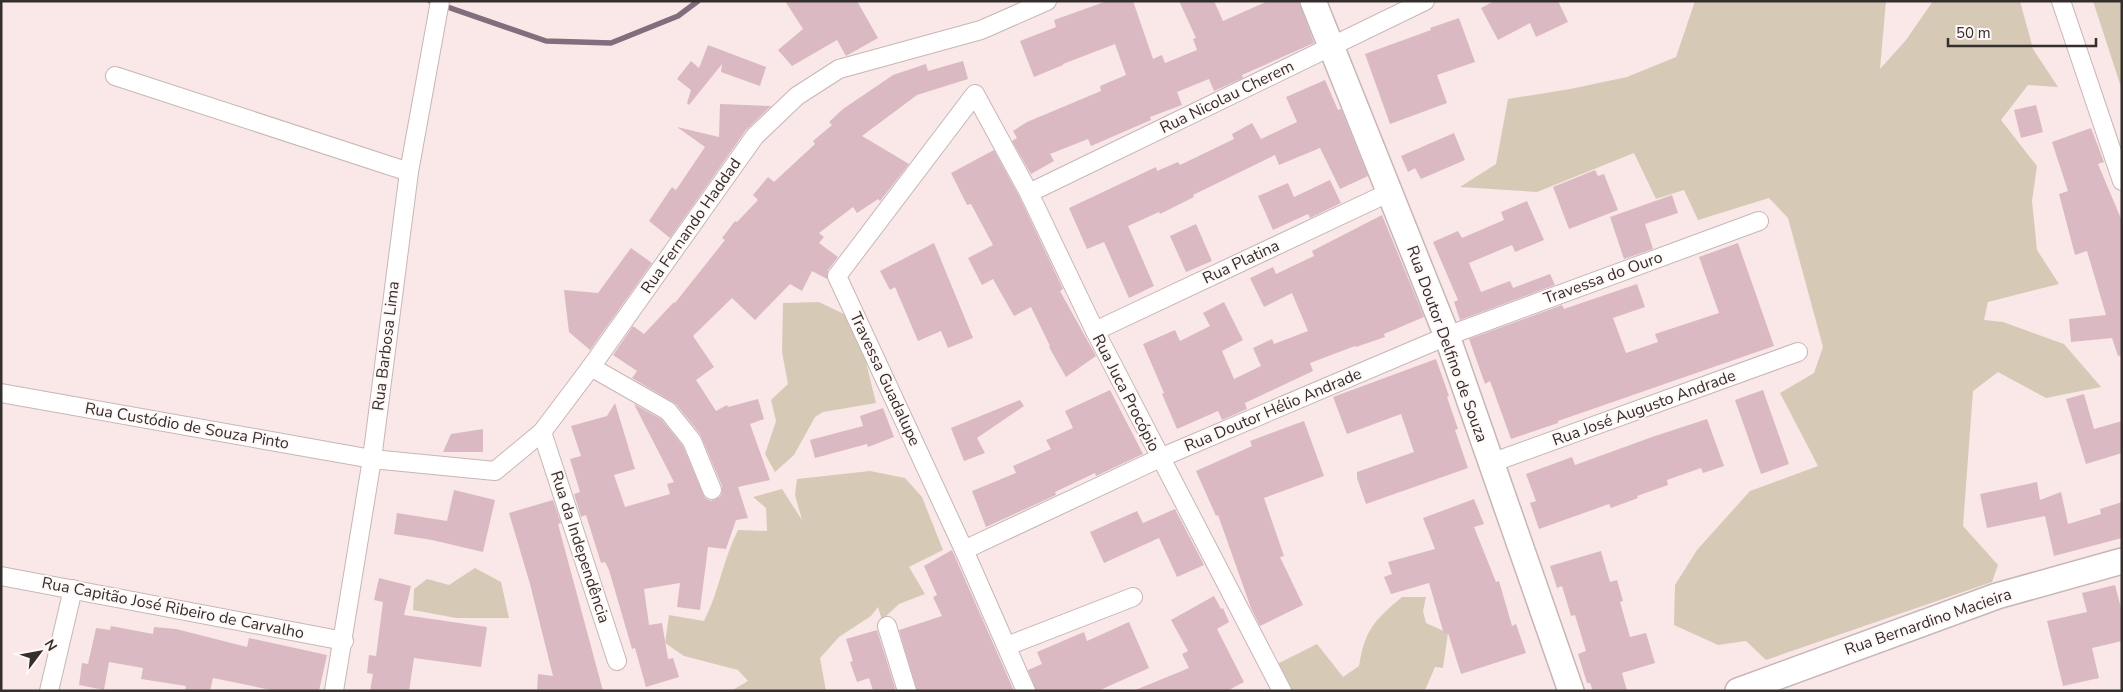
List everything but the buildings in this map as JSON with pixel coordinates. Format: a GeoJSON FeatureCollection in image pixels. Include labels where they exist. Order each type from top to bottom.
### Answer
{"type":"FeatureCollection","features":[{"type":"Feature","properties":{"kind":"street","name":"Rua Barbosa Lima"},"geometry":{"type":"LineString","coordinates":[[334,691],[344,641],[372,459],[409,172],[440,1]]}},
{"type":"Feature","properties":{"kind":"street","name":"Rua Fernando Haddad"},"geometry":{"type":"LineString","coordinates":[[372,459],[495,471],[542,432],[591,367],[755,136],[797,96],[840,69],[981,30],[1047,1]]}},
{"type":"Feature","properties":{"kind":"street","name":"Rua Doutor Delfino de Souza"},"geometry":{"type":"LineString","coordinates":[[1313,1],[1447,336],[1490,464],[1571,691]]}},
{"type":"Feature","properties":{"kind":"street","name":"Rua Nicolau Cherem"},"geometry":{"type":"LineString","coordinates":[[1029,193],[1425,1]]}},
{"type":"Feature","properties":{"kind":"street"},"geometry":{"type":"LineString","coordinates":[[2061,1],[2122,181]]}},
{"type":"Feature","properties":{"kind":"street"},"geometry":{"type":"LineString","coordinates":[[115,76],[409,172]]}},
{"type":"Feature","properties":{"kind":"street","name":"Rua Juca Procópio"},"geometry":{"type":"LineString","coordinates":[[975,94],[1029,193],[1094,331],[1282,691]]}},
{"type":"Feature","properties":{"kind":"street","name":"Travessa Guadalupe"},"geometry":{"type":"LineString","coordinates":[[975,94],[837,276],[1008,646],[1026,691]]}},
{"type":"Feature","properties":{"kind":"street","name":"Rua Platina"},"geometry":{"type":"LineString","coordinates":[[1094,331],[1388,192]]}},
{"type":"Feature","properties":{"kind":"street","name":"Travessa do Ouro"},"geometry":{"type":"LineString","coordinates":[[1447,336],[1759,221]]}},
{"type":"Feature","properties":{"kind":"street","name":"Rua Doutor Hélio Andrade"},"geometry":{"type":"LineString","coordinates":[[964,550],[1160,458],[1447,336]]}},
{"type":"Feature","properties":{"kind":"street","name":"Rua José Augusto Andrade"},"geometry":{"type":"LineString","coordinates":[[1490,464],[1798,352]]}},
{"type":"Feature","properties":{"kind":"street"},"geometry":{"type":"LineString","coordinates":[[591,367],[668,411],[692,441],[712,490]]}},
{"type":"Feature","properties":{"kind":"street","name":"Rua Custódio de Souza Pinto"},"geometry":{"type":"LineString","coordinates":[[1,392],[372,459]]}},
{"type":"Feature","properties":{"kind":"street","name":"Rua da Independência"},"geometry":{"type":"LineString","coordinates":[[542,432],[617,661]]}},
{"type":"Feature","properties":{"kind":"street","name":"Rua Bernardino Macieira"},"geometry":{"type":"LineString","coordinates":[[1738,691],[1997,596],[2122,561]]}},
{"type":"Feature","properties":{"kind":"street","name":"Rua Capitão José Ribeiro de Carvalho"},"geometry":{"type":"LineString","coordinates":[[1,576],[344,641]]}},
{"type":"Feature","properties":{"kind":"street"},"geometry":{"type":"LineString","coordinates":[[49,691],[74,589]]}},
{"type":"Feature","properties":{"kind":"street"},"geometry":{"type":"LineString","coordinates":[[1008,646],[1133,597]]}},
{"type":"Feature","properties":{"kind":"street"},"geometry":{"type":"LineString","coordinates":[[887,626],[907,691]]}},
{"type":"Feature","properties":{"kind":"shaded area"},"geometry":{"type":"Polygon","coordinates":[[[1695,1],[1886,1],[1880,69],[1906,40],[1933,1],[2020,1],[2033,49],[2058,87],[2028,85],[2001,120],[2037,166],[2032,201],[2037,250],[2059,284],[1988,302],[1984,320],[2003,322],[2064,344],[2101,387],[2046,398],[1998,372],[1973,391],[1963,526],[1998,565],[1992,582],[1766,660],[1746,641],[1718,645],[1674,625],[1675,585],[1697,550],[1750,491],[1818,466],[1780,393],[1814,373],[1823,347],[1788,218],[1769,198],[1698,220],[1684,190],[1656,199],[1634,153],[1537,192],[1460,187],[1496,164],[1508,99],[1627,77],[1676,57],[1695,1]]]}},
{"type":"Feature","properties":{"kind":"shaded area"},"geometry":{"type":"Polygon","coordinates":[[[2093,1],[2122,1],[2122,90],[2093,1]]]}},
{"type":"Feature","properties":{"kind":"shaded area"},"geometry":{"type":"Polygon","coordinates":[[[819,302],[848,316],[861,342],[876,403],[823,412],[815,417],[794,455],[775,472],[765,454],[776,421],[771,400],[788,384],[782,352],[783,303],[819,302]]]}},
{"type":"Feature","properties":{"kind":"shaded area"},"geometry":{"type":"Polygon","coordinates":[[[870,471],[905,478],[922,497],[943,550],[909,567],[925,594],[899,604],[882,620],[878,607],[871,616],[839,637],[820,658],[826,691],[731,691],[748,681],[738,670],[684,656],[665,643],[669,615],[704,621],[714,599],[728,552],[738,530],[767,531],[766,508],[753,497],[782,489],[802,520],[795,495],[797,479],[870,471]]]}},
{"type":"Feature","properties":{"kind":"shaded area"},"geometry":{"type":"Polygon","coordinates":[[[475,568],[501,582],[509,618],[456,618],[413,610],[414,589],[427,579],[449,585],[475,568]]]}},
{"type":"Feature","properties":{"kind":"shaded area"},"geometry":{"type":"Polygon","coordinates":[[[1402,597],[1426,597],[1423,611],[1426,623],[1448,633],[1443,668],[1435,667],[1423,691],[1288,691],[1275,665],[1317,644],[1343,677],[1359,666],[1364,643],[1372,627],[1402,597]]]}},
{"type":"Feature","properties":{"kind":"waterway"},"geometry":{"type":"LineString","coordinates":[[430,1],[546,41],[611,43],[678,16],[698,1]]}}]}
